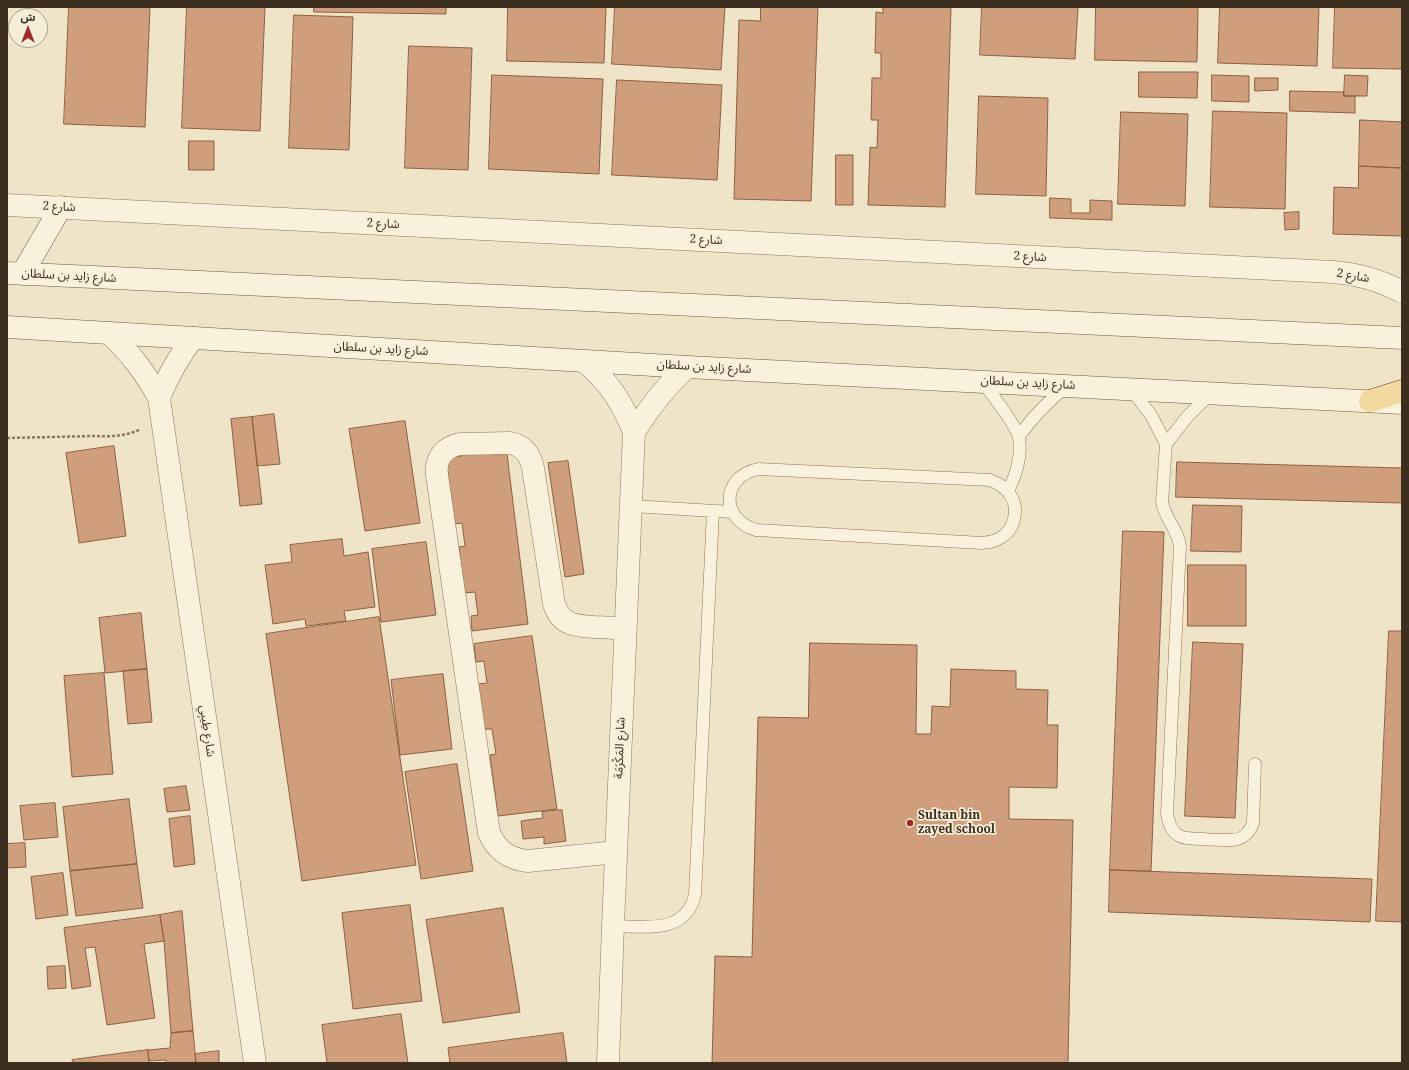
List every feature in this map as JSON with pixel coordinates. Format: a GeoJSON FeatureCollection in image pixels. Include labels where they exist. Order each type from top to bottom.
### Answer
{"type":"FeatureCollection","features":[{"type":"Feature","properties":{"kind":"main road"},"geometry":{"type":"LineString","coordinates":[[1370,401],[1402,391]]}},
{"type":"Feature","properties":{"kind":"street","name":"شارع 2"},"geometry":{"type":"LineString","coordinates":[[7,205],[1333,272],[1352,274],[1371,279],[1402,292]]}},
{"type":"Feature","properties":{"kind":"street"},"geometry":{"type":"LineString","coordinates":[[14,274],[61,207]]}},
{"type":"Feature","properties":{"kind":"street","name":"شارع زايد بن سلطان"},"geometry":{"type":"LineString","coordinates":[[14,274],[1402,338]]}},
{"type":"Feature","properties":{"kind":"street","name":"شارع زايد بن سلطان"},"geometry":{"type":"LineString","coordinates":[[7,327],[687,367],[981,380],[1402,403]]}},
{"type":"Feature","properties":{"kind":"street","name":"شارع طِيبِي"},"geometry":{"type":"LineString","coordinates":[[109,333],[138,363],[161,408],[255,1063]]}},
{"type":"Feature","properties":{"kind":"street"},"geometry":{"type":"LineString","coordinates":[[161,408],[173,366],[193,338]]}},
{"type":"Feature","properties":{"kind":"street","name":"شارع المَكْرَمَة"},"geometry":{"type":"LineString","coordinates":[[584,361],[598,372],[610,386],[619,400],[634,432],[608,1063]]}},
{"type":"Feature","properties":{"kind":"street"},"geometry":{"type":"LineString","coordinates":[[634,432],[663,391],[687,367]]}},
{"type":"Feature","properties":{"kind":"street"},"geometry":{"type":"LineString","coordinates":[[616,852],[528,861],[518,860],[508,856],[500,850],[493,842],[489,833],[436,468],[441,454],[453,445],[460,444],[509,443],[516,444],[522,448],[528,454],[533,468],[554,604],[557,612],[562,619],[574,625],[625,628]]}},
{"type":"Feature","properties":{"kind":"lane"},"geometry":{"type":"LineString","coordinates":[[981,380],[1008,417],[1019,436],[1018,468],[1008,491]]}},
{"type":"Feature","properties":{"kind":"lane"},"geometry":{"type":"LineString","coordinates":[[1019,436],[1041,408],[1069,385]]}},
{"type":"Feature","properties":{"kind":"lane"},"geometry":{"type":"LineString","coordinates":[[1131,389],[1151,415],[1166,444],[1162,502],[1164,511],[1177,532],[1180,547],[1167,814],[1168,822],[1172,829],[1185,839],[1232,840],[1246,836],[1253,823],[1255,764]]}},
{"type":"Feature","properties":{"kind":"lane"},"geometry":{"type":"LineString","coordinates":[[1166,444],[1187,417],[1211,393]]}},
{"type":"Feature","properties":{"kind":"lane"},"geometry":{"type":"LineString","coordinates":[[758,469],[990,480],[1000,484],[1008,491],[1014,500],[1016,510],[1012,526],[1002,538],[992,542],[982,543],[756,530],[746,527],[738,521],[732,512],[729,503],[730,493],[734,484],[740,476],[748,471],[758,469]]}},
{"type":"Feature","properties":{"kind":"lane"},"geometry":{"type":"LineString","coordinates":[[631,506],[732,512]]}},
{"type":"Feature","properties":{"kind":"lane"},"geometry":{"type":"LineString","coordinates":[[613,926],[666,926],[675,923],[682,918],[693,904],[695,895],[713,511]]}},
{"type":"Feature","properties":{"kind":"path"},"geometry":{"type":"LineString","coordinates":[[7,438],[109,437],[123,435],[137,431],[161,408]]}},
{"type":"Feature","properties":{"kind":"building"},"geometry":{"type":"Polygon","coordinates":[[[69,7],[150,7],[145,127],[64,124],[69,7]]]}},
{"type":"Feature","properties":{"kind":"building"},"geometry":{"type":"Polygon","coordinates":[[[187,7],[265,7],[260,131],[182,128],[187,7]]]}},
{"type":"Feature","properties":{"kind":"building"},"geometry":{"type":"Polygon","coordinates":[[[314,7],[446,7],[446,14],[314,12],[314,7]]]}},
{"type":"Feature","properties":{"kind":"building"},"geometry":{"type":"Polygon","coordinates":[[[508,7],[606,7],[604,63],[507,61],[508,7]]]}},
{"type":"Feature","properties":{"kind":"building"},"geometry":{"type":"Polygon","coordinates":[[[615,7],[725,7],[721,70],[612,64],[615,7]]]}},
{"type":"Feature","properties":{"kind":"building"},"geometry":{"type":"Polygon","coordinates":[[[761,7],[818,7],[811,201],[734,199],[739,20],[760,21],[761,7]]]}},
{"type":"Feature","properties":{"kind":"building"},"geometry":{"type":"Polygon","coordinates":[[[883,7],[951,7],[945,207],[868,205],[870,147],[877,148],[878,120],[871,120],[872,78],[881,78],[881,53],[875,53],[876,12],[883,13],[883,7]]]}},
{"type":"Feature","properties":{"kind":"building"},"geometry":{"type":"Polygon","coordinates":[[[982,7],[1078,7],[1075,59],[980,55],[982,7]]]}},
{"type":"Feature","properties":{"kind":"building"},"geometry":{"type":"Polygon","coordinates":[[[1096,7],[1198,7],[1197,62],[1095,60],[1096,7]]]}},
{"type":"Feature","properties":{"kind":"building"},"geometry":{"type":"Polygon","coordinates":[[[1220,7],[1319,7],[1317,66],[1218,63],[1220,7]]]}},
{"type":"Feature","properties":{"kind":"building"},"geometry":{"type":"Polygon","coordinates":[[[1335,7],[1402,7],[1402,69],[1333,68],[1335,7]]]}},
{"type":"Feature","properties":{"kind":"building"},"geometry":{"type":"Polygon","coordinates":[[[294,15],[353,17],[349,150],[289,148],[294,15]]]}},
{"type":"Feature","properties":{"kind":"building"},"geometry":{"type":"Polygon","coordinates":[[[409,46],[472,48],[468,170],[405,168],[409,46]]]}},
{"type":"Feature","properties":{"kind":"building"},"geometry":{"type":"Polygon","coordinates":[[[1139,72],[1198,72],[1197,98],[1139,97],[1139,72]]]}},
{"type":"Feature","properties":{"kind":"building"},"geometry":{"type":"Polygon","coordinates":[[[492,75],[603,79],[599,174],[489,169],[492,75]]]}},
{"type":"Feature","properties":{"kind":"building"},"geometry":{"type":"Polygon","coordinates":[[[1212,75],[1249,76],[1249,102],[1212,101],[1212,75]]]}},
{"type":"Feature","properties":{"kind":"building"},"geometry":{"type":"Polygon","coordinates":[[[1345,75],[1368,76],[1367,96],[1344,96],[1345,75]]]}},
{"type":"Feature","properties":{"kind":"building"},"geometry":{"type":"Polygon","coordinates":[[[1255,78],[1278,78],[1278,90],[1255,91],[1255,78]]]}},
{"type":"Feature","properties":{"kind":"building"},"geometry":{"type":"Polygon","coordinates":[[[617,80],[722,85],[717,180],[612,175],[617,80]]]}},
{"type":"Feature","properties":{"kind":"building"},"geometry":{"type":"Polygon","coordinates":[[[1290,91],[1344,92],[1344,96],[1355,96],[1355,113],[1290,111],[1290,91]]]}},
{"type":"Feature","properties":{"kind":"building"},"geometry":{"type":"Polygon","coordinates":[[[979,96],[1048,98],[1046,196],[976,194],[979,96]]]}},
{"type":"Feature","properties":{"kind":"building"},"geometry":{"type":"Polygon","coordinates":[[[1213,111],[1287,113],[1285,209],[1210,207],[1213,111]]]}},
{"type":"Feature","properties":{"kind":"building"},"geometry":{"type":"Polygon","coordinates":[[[1121,112],[1188,114],[1185,206],[1118,204],[1121,112]]]}},
{"type":"Feature","properties":{"kind":"building"},"geometry":{"type":"Polygon","coordinates":[[[1360,120],[1402,122],[1402,168],[1359,166],[1360,120]]]}},
{"type":"Feature","properties":{"kind":"building"},"geometry":{"type":"Polygon","coordinates":[[[189,141],[214,141],[214,170],[189,170],[189,141]]]}},
{"type":"Feature","properties":{"kind":"building"},"geometry":{"type":"Polygon","coordinates":[[[836,155],[853,155],[853,205],[836,205],[836,155]]]}},
{"type":"Feature","properties":{"kind":"building"},"geometry":{"type":"Polygon","coordinates":[[[1359,166],[1402,168],[1402,236],[1333,234],[1334,187],[1358,188],[1359,166]]]}},
{"type":"Feature","properties":{"kind":"building"},"geometry":{"type":"Polygon","coordinates":[[[1050,198],[1071,199],[1071,213],[1090,213],[1090,200],[1112,201],[1112,220],[1050,218],[1050,198]]]}},
{"type":"Feature","properties":{"kind":"building"},"geometry":{"type":"Polygon","coordinates":[[[1299,212],[1299,229],[1285,230],[1284,213],[1299,212]]]}},
{"type":"Feature","properties":{"kind":"building"},"geometry":{"type":"Polygon","coordinates":[[[274,414],[280,464],[257,466],[252,417],[274,414]]]}},
{"type":"Feature","properties":{"kind":"building"},"geometry":{"type":"Polygon","coordinates":[[[252,417],[262,504],[240,506],[231,419],[252,417]]]}},
{"type":"Feature","properties":{"kind":"building"},"geometry":{"type":"Polygon","coordinates":[[[405,421],[420,523],[365,531],[349,429],[405,421]]]}},
{"type":"Feature","properties":{"kind":"building"},"geometry":{"type":"Polygon","coordinates":[[[114,446],[126,536],[79,543],[66,453],[114,446]]]}},
{"type":"Feature","properties":{"kind":"building"},"geometry":{"type":"Polygon","coordinates":[[[494,447],[495,455],[507,454],[528,624],[472,631],[471,616],[478,615],[475,592],[464,593],[459,547],[465,546],[462,523],[454,524],[446,458],[461,456],[459,449],[494,447]]]}},
{"type":"Feature","properties":{"kind":"building"},"geometry":{"type":"Polygon","coordinates":[[[568,461],[584,574],[565,577],[548,463],[568,461]]]}},
{"type":"Feature","properties":{"kind":"building"},"geometry":{"type":"Polygon","coordinates":[[[1177,462],[1402,468],[1402,503],[1176,497],[1177,462]]]}},
{"type":"Feature","properties":{"kind":"building"},"geometry":{"type":"Polygon","coordinates":[[[1193,505],[1242,506],[1241,552],[1191,551],[1193,505]]]}},
{"type":"Feature","properties":{"kind":"building"},"geometry":{"type":"Polygon","coordinates":[[[1123,531],[1164,532],[1151,871],[1110,870],[1123,531]]]}},
{"type":"Feature","properties":{"kind":"building"},"geometry":{"type":"Polygon","coordinates":[[[342,539],[344,556],[368,552],[375,607],[344,611],[346,621],[306,626],[305,619],[273,624],[265,565],[292,562],[290,545],[342,539]]]}},
{"type":"Feature","properties":{"kind":"building"},"geometry":{"type":"Polygon","coordinates":[[[426,542],[436,615],[381,622],[372,549],[426,542]]]}},
{"type":"Feature","properties":{"kind":"building"},"geometry":{"type":"Polygon","coordinates":[[[1188,565],[1246,565],[1246,626],[1188,626],[1188,565]]]}},
{"type":"Feature","properties":{"kind":"building"},"geometry":{"type":"Polygon","coordinates":[[[141,613],[147,669],[105,673],[99,618],[141,613]]]}},
{"type":"Feature","properties":{"kind":"building"},"geometry":{"type":"Polygon","coordinates":[[[379,617],[416,865],[302,881],[266,634],[379,617]]]}},
{"type":"Feature","properties":{"kind":"building"},"geometry":{"type":"Polygon","coordinates":[[[1389,631],[1402,631],[1402,922],[1376,921],[1389,631]]]}},
{"type":"Feature","properties":{"kind":"building"},"geometry":{"type":"Polygon","coordinates":[[[532,636],[557,809],[498,816],[490,755],[496,754],[492,729],[484,729],[478,684],[487,683],[484,661],[476,662],[474,644],[532,636]]]}},
{"type":"Feature","properties":{"kind":"building"},"geometry":{"type":"Polygon","coordinates":[[[1193,642],[1243,644],[1235,818],[1185,816],[1193,642]]]}},
{"type":"Feature","properties":{"kind":"building","name":"Sultan bin zayed school"},"geometry":{"type":"Polygon","coordinates":[[[810,643],[917,645],[916,734],[931,734],[932,706],[950,707],[951,669],[1016,671],[1016,689],[1048,690],[1047,725],[1058,725],[1057,788],[1009,787],[1009,819],[1073,820],[1068,1063],[712,1063],[715,956],[752,957],[758,717],[808,718],[810,643]]]}},
{"type":"Feature","properties":{"kind":"building"},"geometry":{"type":"Polygon","coordinates":[[[147,669],[152,722],[128,724],[123,671],[147,669]]]}},
{"type":"Feature","properties":{"kind":"building"},"geometry":{"type":"Polygon","coordinates":[[[104,673],[113,774],[72,777],[64,676],[104,673]]]}},
{"type":"Feature","properties":{"kind":"building"},"geometry":{"type":"Polygon","coordinates":[[[443,674],[452,749],[400,755],[391,680],[443,674]]]}},
{"type":"Feature","properties":{"kind":"building"},"geometry":{"type":"Polygon","coordinates":[[[457,764],[473,871],[421,879],[405,772],[457,764]]]}},
{"type":"Feature","properties":{"kind":"building"},"geometry":{"type":"Polygon","coordinates":[[[186,786],[190,810],[167,812],[164,789],[186,786]]]}},
{"type":"Feature","properties":{"kind":"building"},"geometry":{"type":"Polygon","coordinates":[[[129,799],[137,864],[70,871],[63,807],[129,799]]]}},
{"type":"Feature","properties":{"kind":"building"},"geometry":{"type":"Polygon","coordinates":[[[55,803],[58,837],[24,840],[20,806],[55,803]]]}},
{"type":"Feature","properties":{"kind":"building"},"geometry":{"type":"Polygon","coordinates":[[[562,810],[566,841],[544,844],[544,837],[523,839],[521,821],[543,818],[542,812],[562,810]]]}},
{"type":"Feature","properties":{"kind":"building"},"geometry":{"type":"Polygon","coordinates":[[[190,816],[195,864],[174,867],[169,819],[190,816]]]}},
{"type":"Feature","properties":{"kind":"building"},"geometry":{"type":"Polygon","coordinates":[[[25,843],[26,867],[7,868],[7,844],[25,843]]]}},
{"type":"Feature","properties":{"kind":"building"},"geometry":{"type":"Polygon","coordinates":[[[137,864],[143,908],[76,916],[70,871],[137,864]]]}},
{"type":"Feature","properties":{"kind":"building"},"geometry":{"type":"Polygon","coordinates":[[[1110,870],[1372,879],[1370,922],[1109,912],[1110,870]]]}},
{"type":"Feature","properties":{"kind":"building"},"geometry":{"type":"Polygon","coordinates":[[[63,873],[68,915],[36,919],[31,877],[63,873]]]}},
{"type":"Feature","properties":{"kind":"building"},"geometry":{"type":"Polygon","coordinates":[[[410,905],[422,1001],[353,1009],[342,913],[410,905]]]}},
{"type":"Feature","properties":{"kind":"building"},"geometry":{"type":"Polygon","coordinates":[[[503,908],[520,1012],[443,1023],[426,920],[503,908]]]}},
{"type":"Feature","properties":{"kind":"building"},"geometry":{"type":"Polygon","coordinates":[[[182,911],[193,1031],[171,1033],[164,941],[160,915],[182,911]]]}},
{"type":"Feature","properties":{"kind":"building"},"geometry":{"type":"Polygon","coordinates":[[[160,915],[164,941],[144,944],[155,1018],[107,1025],[95,947],[85,948],[91,986],[72,989],[64,928],[160,915]]]}},
{"type":"Feature","properties":{"kind":"building"},"geometry":{"type":"Polygon","coordinates":[[[65,966],[66,988],[48,989],[47,967],[65,966]]]}},
{"type":"Feature","properties":{"kind":"building"},"geometry":{"type":"Polygon","coordinates":[[[401,1014],[408,1063],[327,1063],[322,1025],[401,1014]]]}},
{"type":"Feature","properties":{"kind":"building"},"geometry":{"type":"Polygon","coordinates":[[[193,1031],[196,1063],[166,1063],[166,1060],[149,1061],[148,1050],[170,1048],[171,1033],[193,1031]]]}},
{"type":"Feature","properties":{"kind":"building"},"geometry":{"type":"Polygon","coordinates":[[[563,1033],[567,1063],[450,1063],[448,1048],[563,1033]]]}},
{"type":"Feature","properties":{"kind":"building"},"geometry":{"type":"Polygon","coordinates":[[[148,1050],[149,1063],[73,1063],[72,1060],[148,1050]]]}},
{"type":"Feature","properties":{"kind":"building"},"geometry":{"type":"Polygon","coordinates":[[[219,1051],[219,1063],[196,1063],[195,1054],[219,1051]]]}},
{"type":"Feature","properties":{"kind":"place","name":"Sultan bin zayed school"},"geometry":{"type":"Point","coordinates":[910,823]}}]}
